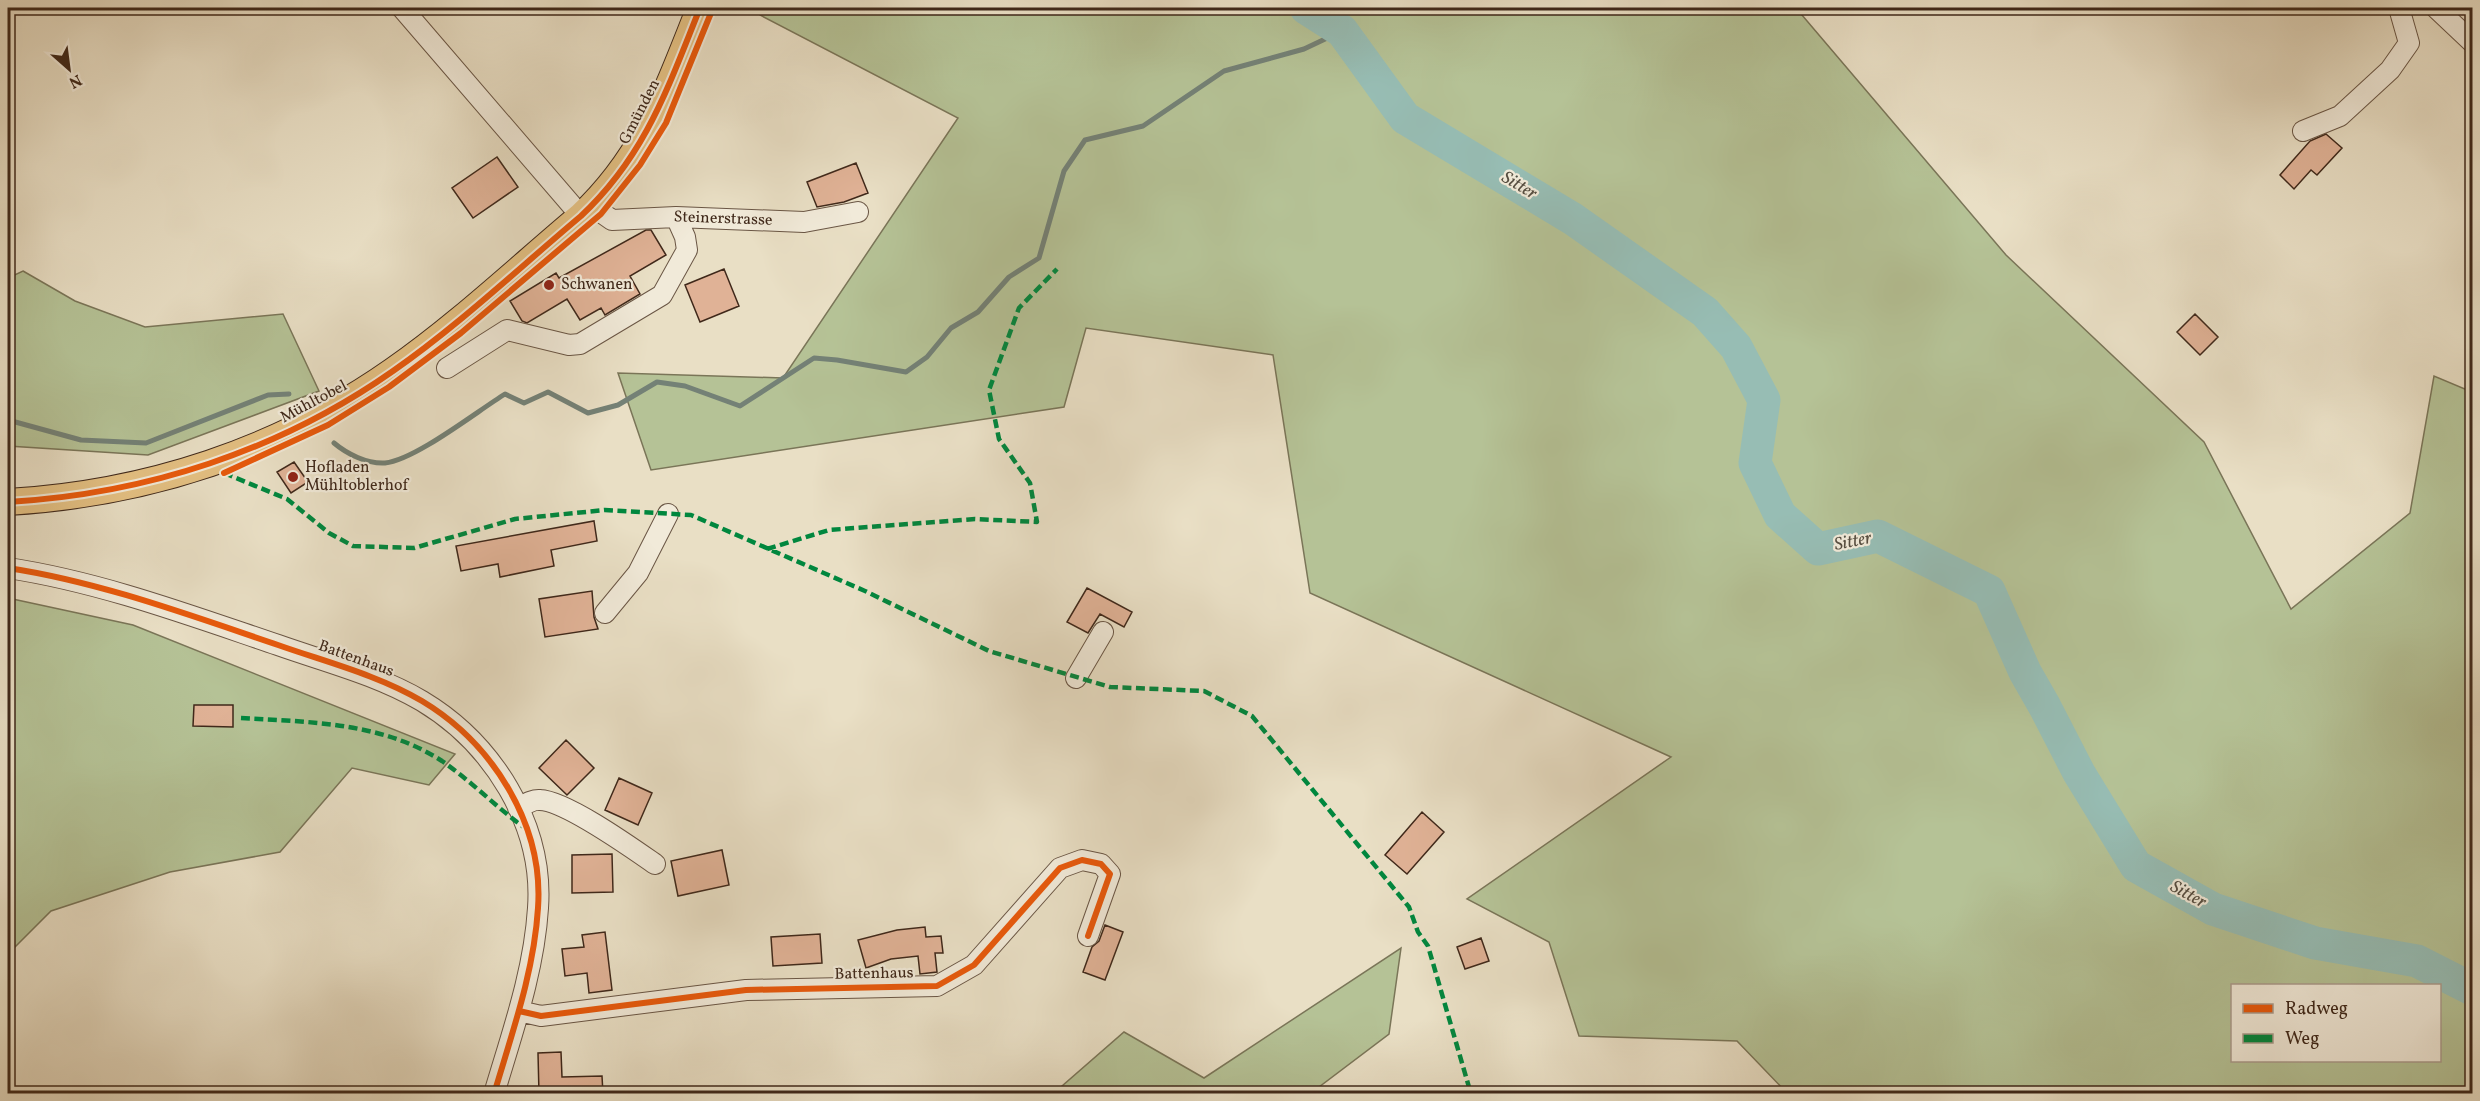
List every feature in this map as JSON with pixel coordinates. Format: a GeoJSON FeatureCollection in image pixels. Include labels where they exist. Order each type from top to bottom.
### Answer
{"type":"FeatureCollection","features":[{"type":"Feature","properties":{"kind":"main road","name":"Gmünden"},"geometry":{"type":"LineString","coordinates":[[587,211],[637,150],[655,118],[700,8]]}},
{"type":"Feature","properties":{"kind":"main road","name":"Mühltobel"},"geometry":{"type":"LineString","coordinates":[[8,501],[84,495],[168,477],[230,457],[320,417],[393,371],[424,348],[587,211]]}},
{"type":"Feature","properties":{"kind":"street"},"geometry":{"type":"LineString","coordinates":[[402,8],[587,211]]}},
{"type":"Feature","properties":{"kind":"street"},"geometry":{"type":"LineString","coordinates":[[2303,131],[2340,116],[2390,70],[2409,43],[2399,8]]}},
{"type":"Feature","properties":{"kind":"street"},"geometry":{"type":"LineString","coordinates":[[2436,8],[2472,42]]}},
{"type":"Feature","properties":{"kind":"street","name":"Steinerstrasse"},"geometry":{"type":"LineString","coordinates":[[587,211],[612,220],[676,217],[804,222],[858,212]]}},
{"type":"Feature","properties":{"kind":"street"},"geometry":{"type":"LineString","coordinates":[[447,368],[507,330],[569,345],[580,344],[662,294],[687,250],[686,237],[676,217]]}},
{"type":"Feature","properties":{"kind":"street"},"geometry":{"type":"LineString","coordinates":[[605,613],[638,573],[668,514]]}},
{"type":"Feature","properties":{"kind":"street","name":"Battenhaus"},"geometry":{"type":"LineString","coordinates":[[8,568],[90,584],[222,626],[398,688],[439,712],[470,737],[500,774],[518,808],[534,857],[538,906],[534,949],[519,1011],[494,1094]]}},
{"type":"Feature","properties":{"kind":"street"},"geometry":{"type":"LineString","coordinates":[[1076,678],[1103,632]]}},
{"type":"Feature","properties":{"kind":"street"},"geometry":{"type":"LineString","coordinates":[[518,808],[538,799],[550,802],[603,828],[655,864]]}},
{"type":"Feature","properties":{"kind":"street","name":"Battenhaus"},"geometry":{"type":"LineString","coordinates":[[519,1011],[542,1016],[746,990],[937,986],[974,965],[1060,868],[1082,860],[1101,864],[1110,874],[1088,936]]}},
{"type":"Feature","properties":{"kind":"green space"},"geometry":{"type":"Polygon","coordinates":[[[754,8],[1796,8],[2006,255],[2204,442],[2291,609],[2410,513],[2434,376],[2472,392],[2472,1093],[1787,1093],[1737,1041],[1579,1036],[1549,942],[1467,899],[1671,757],[1310,593],[1273,355],[1086,328],[1064,407],[651,470],[618,373],[783,378],[958,118],[760,15],[754,8]]]}},
{"type":"Feature","properties":{"kind":"green space"},"geometry":{"type":"Polygon","coordinates":[[[23,271],[75,301],[145,327],[283,314],[319,391],[148,455],[8,446],[8,278],[23,271]]]}},
{"type":"Feature","properties":{"kind":"green space"},"geometry":{"type":"Polygon","coordinates":[[[8,598],[133,625],[455,754],[429,785],[352,768],[280,852],[170,872],[51,911],[8,954],[8,598]]]}},
{"type":"Feature","properties":{"kind":"green space"},"geometry":{"type":"Polygon","coordinates":[[[1401,948],[1389,1034],[1311,1093],[1054,1093],[1124,1032],[1204,1078],[1401,948]]]}},
{"type":"Feature","properties":{"kind":"building"},"geometry":{"type":"Polygon","coordinates":[[[2326,134],[2342,148],[2317,175],[2311,170],[2294,189],[2280,175],[2310,141],[2326,134]]]}},
{"type":"Feature","properties":{"kind":"building"},"geometry":{"type":"Polygon","coordinates":[[[497,157],[518,187],[473,218],[452,188],[497,157]]]}},
{"type":"Feature","properties":{"kind":"building"},"geometry":{"type":"Polygon","coordinates":[[[856,163],[868,193],[844,202],[817,207],[807,182],[856,163]]]}},
{"type":"Feature","properties":{"kind":"building"},"geometry":{"type":"Polygon","coordinates":[[[646,230],[651,230],[666,255],[630,276],[640,294],[605,315],[601,308],[580,320],[567,299],[527,323],[522,321],[510,301],[556,273],[559,278],[646,230]]]}},
{"type":"Feature","properties":{"kind":"building"},"geometry":{"type":"Polygon","coordinates":[[[724,269],[739,306],[700,322],[685,285],[724,269]]]}},
{"type":"Feature","properties":{"kind":"building"},"geometry":{"type":"Polygon","coordinates":[[[2195,314],[2218,337],[2200,355],[2177,332],[2195,314]]]}},
{"type":"Feature","properties":{"kind":"building","name":"Hofladen Mühltoblerhof"},"geometry":{"type":"Polygon","coordinates":[[[294,462],[308,482],[291,493],[277,472],[294,462]]]}},
{"type":"Feature","properties":{"kind":"building"},"geometry":{"type":"Polygon","coordinates":[[[594,521],[597,541],[551,550],[554,566],[500,577],[498,564],[461,571],[456,546],[594,521]]]}},
{"type":"Feature","properties":{"kind":"building"},"geometry":{"type":"Polygon","coordinates":[[[1087,588],[1132,612],[1124,627],[1100,614],[1088,633],[1067,622],[1087,588]]]}},
{"type":"Feature","properties":{"kind":"building"},"geometry":{"type":"Polygon","coordinates":[[[592,591],[594,617],[598,629],[545,637],[539,599],[592,591]]]}},
{"type":"Feature","properties":{"kind":"building"},"geometry":{"type":"Polygon","coordinates":[[[194,705],[233,705],[233,727],[193,726],[194,705]]]}},
{"type":"Feature","properties":{"kind":"building"},"geometry":{"type":"Polygon","coordinates":[[[566,740],[594,768],[567,795],[539,768],[566,740]]]}},
{"type":"Feature","properties":{"kind":"building"},"geometry":{"type":"Polygon","coordinates":[[[619,778],[652,793],[638,825],[605,810],[619,778]]]}},
{"type":"Feature","properties":{"kind":"building"},"geometry":{"type":"Polygon","coordinates":[[[1422,812],[1444,832],[1407,874],[1385,855],[1422,812]]]}},
{"type":"Feature","properties":{"kind":"building"},"geometry":{"type":"Polygon","coordinates":[[[722,850],[729,885],[678,896],[671,861],[722,850]]]}},
{"type":"Feature","properties":{"kind":"building"},"geometry":{"type":"Polygon","coordinates":[[[612,854],[613,892],[572,893],[572,855],[612,854]]]}},
{"type":"Feature","properties":{"kind":"building"},"geometry":{"type":"Polygon","coordinates":[[[1105,925],[1123,932],[1105,980],[1083,972],[1092,947],[1099,941],[1105,925]]]}},
{"type":"Feature","properties":{"kind":"building"},"geometry":{"type":"Polygon","coordinates":[[[925,927],[926,937],[941,936],[943,953],[935,953],[937,972],[920,974],[918,956],[891,959],[866,968],[858,940],[897,930],[925,927]]]}},
{"type":"Feature","properties":{"kind":"building"},"geometry":{"type":"Polygon","coordinates":[[[605,932],[612,990],[589,993],[587,973],[565,976],[562,949],[584,947],[582,935],[605,932]]]}},
{"type":"Feature","properties":{"kind":"building"},"geometry":{"type":"Polygon","coordinates":[[[820,934],[822,963],[773,966],[771,937],[820,934]]]}},
{"type":"Feature","properties":{"kind":"building"},"geometry":{"type":"Polygon","coordinates":[[[1481,938],[1489,961],[1465,969],[1457,947],[1481,938]]]}},
{"type":"Feature","properties":{"kind":"building"},"geometry":{"type":"Polygon","coordinates":[[[561,1052],[562,1077],[602,1076],[603,1094],[539,1094],[538,1053],[561,1052]]]}},
{"type":"Feature","properties":{"kind":"waterway","name":"Sitter"},"geometry":{"type":"LineString","coordinates":[[1306,8],[1342,31],[1405,118],[1573,219],[1705,312],[1736,347],[1764,400],[1755,463],[1780,515],[1818,549],[1878,536],[1989,591],[2025,672],[2079,773],[2136,866],[2213,909],[2315,943],[2417,961],[2472,989]]}},
{"type":"Feature","properties":{"kind":"waterway"},"geometry":{"type":"LineString","coordinates":[[334,443],[345,451],[371,462],[385,463],[398,460],[429,445],[505,394],[524,403],[548,392],[588,413],[618,405],[657,382],[685,386],[740,406],[814,358],[906,372],[927,357],[951,328],[978,312],[1009,277],[1039,258],[1064,171],[1085,140],[1143,126],[1224,71],[1304,49],[1342,31]]}},
{"type":"Feature","properties":{"kind":"waterway"},"geometry":{"type":"LineString","coordinates":[[8,420],[81,440],[146,443],[268,395],[289,394]]}},
{"type":"Feature","properties":{"kind":"marked path"},"geometry":{"type":"LineString","coordinates":[[767,549],[829,530],[975,519],[1037,522],[1030,483],[999,439],[989,390],[1019,308],[1057,269]]}},
{"type":"Feature","properties":{"kind":"marked path"},"geometry":{"type":"LineString","coordinates":[[224,473],[287,499],[329,533],[353,546],[414,548],[515,519],[605,510],[691,515],[865,591],[989,651],[1110,687],[1204,691],[1252,716],[1409,907],[1418,932],[1428,946],[1471,1094]]}},
{"type":"Feature","properties":{"kind":"marked path"},"geometry":{"type":"LineString","coordinates":[[241,718],[344,726],[395,738],[442,761],[525,828]]}},
{"type":"Feature","properties":{"kind":"cycle path"},"geometry":{"type":"LineString","coordinates":[[8,502],[110,489],[210,464],[304,424],[393,371],[442,335],[581,216],[603,193],[623,169],[653,119],[700,8]]}},
{"type":"Feature","properties":{"kind":"cycle path"},"geometry":{"type":"LineString","coordinates":[[224,473],[328,425],[389,387],[461,333],[601,214],[640,165],[666,123],[713,8]]}},
{"type":"Feature","properties":{"kind":"cycle path"},"geometry":{"type":"LineString","coordinates":[[8,568],[42,574],[144,600],[370,676],[422,701],[470,739],[491,763],[522,817],[532,846],[538,877],[538,908],[532,955],[494,1094]]}},
{"type":"Feature","properties":{"kind":"cycle path"},"geometry":{"type":"LineString","coordinates":[[519,1011],[541,1016],[746,990],[937,986],[974,965],[1060,868],[1082,860],[1101,864],[1110,874],[1088,936]]}},
{"type":"Feature","properties":{"kind":"place","name":"Schwanen"},"geometry":{"type":"Point","coordinates":[549,285]}},
{"type":"Feature","properties":{"kind":"place","name":"Hofladen Mühltoblerhof"},"geometry":{"type":"Point","coordinates":[293,477]}}]}
